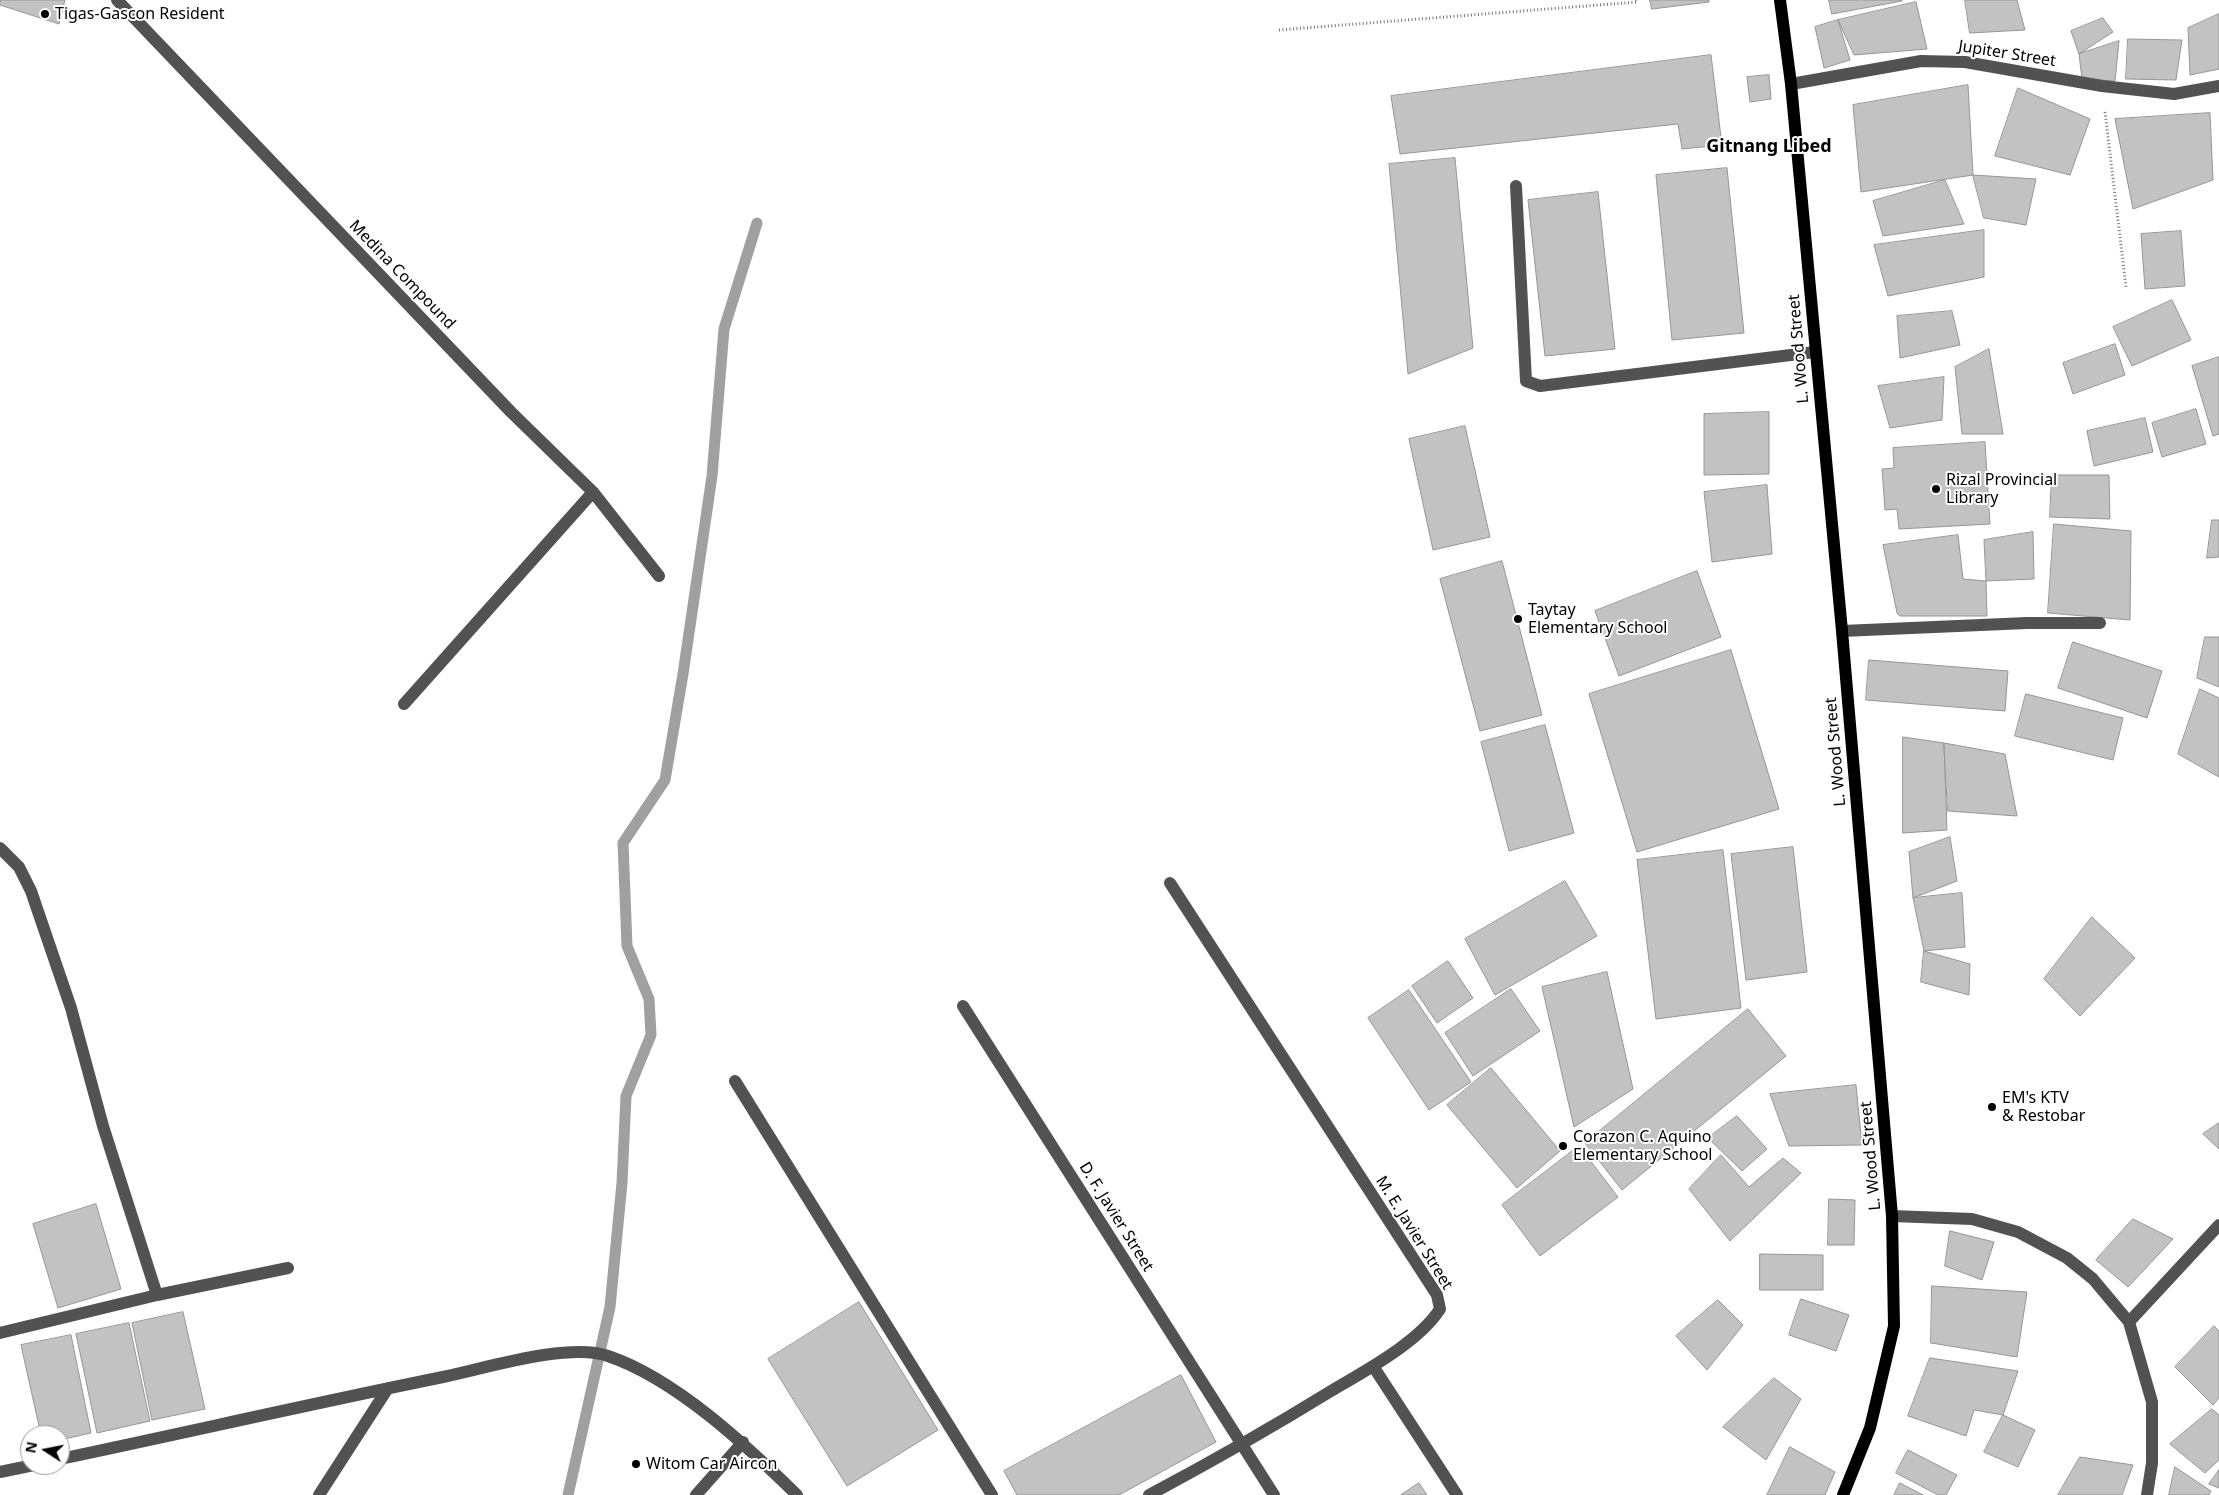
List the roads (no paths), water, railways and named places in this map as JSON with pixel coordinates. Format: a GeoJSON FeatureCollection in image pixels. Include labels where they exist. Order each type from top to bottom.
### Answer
{"type":"FeatureCollection","features":[{"type":"Feature","properties":{"kind":"main road","name":"L. Wood Street"},"geometry":{"type":"LineString","coordinates":[[1780,0],[1791,84],[1842,631],[1892,1216],[1894,1326],[1870,1428],[1842,1495]]}},
{"type":"Feature","properties":{"kind":"street","name":"Medina Compound"},"geometry":{"type":"LineString","coordinates":[[122,2],[511,412],[593,492],[659,576]]}},
{"type":"Feature","properties":{"kind":"street","name":"Jupiter Street"},"geometry":{"type":"LineString","coordinates":[[1791,84],[1921,61],[1966,62],[2102,86],[2174,94],[2219,86]]}},
{"type":"Feature","properties":{"kind":"street"},"geometry":{"type":"LineString","coordinates":[[1516,186],[1526,381],[1540,386],[1815,352]]}},
{"type":"Feature","properties":{"kind":"street"},"geometry":{"type":"LineString","coordinates":[[404,704],[593,492]]}},
{"type":"Feature","properties":{"kind":"street"},"geometry":{"type":"LineString","coordinates":[[1842,631],[2027,623],[2100,623]]}},
{"type":"Feature","properties":{"kind":"street"},"geometry":{"type":"LineString","coordinates":[[0,848],[19,867],[34,899],[71,1008],[103,1126],[157,1295]]}},
{"type":"Feature","properties":{"kind":"street","name":"M. E. Javier Street"},"geometry":{"type":"LineString","coordinates":[[1149,1495],[1242,1445],[1373,1366],[1430,1323],[1440,1309],[1437,1294],[1170,883]]}},
{"type":"Feature","properties":{"kind":"street","name":"D. F. Javier Street"},"geometry":{"type":"LineString","coordinates":[[963,1006],[1274,1495]]}},
{"type":"Feature","properties":{"kind":"street"},"geometry":{"type":"LineString","coordinates":[[735,1081],[992,1495]]}},
{"type":"Feature","properties":{"kind":"street"},"geometry":{"type":"LineString","coordinates":[[1892,1216],[1972,1219],[2018,1232],[2067,1258],[2093,1279],[2130,1322],[2152,1402],[2152,1462],[2147,1495]]}},
{"type":"Feature","properties":{"kind":"street"},"geometry":{"type":"LineString","coordinates":[[2130,1322],[2219,1225]]}},
{"type":"Feature","properties":{"kind":"street"},"geometry":{"type":"LineString","coordinates":[[0,1333],[157,1295],[288,1268]]}},
{"type":"Feature","properties":{"kind":"street"},"geometry":{"type":"LineString","coordinates":[[70,1457],[388,1388],[540,1357],[584,1351],[608,1355],[637,1369],[673,1391],[743,1442],[797,1495]]}},
{"type":"Feature","properties":{"kind":"street"},"geometry":{"type":"LineString","coordinates":[[1373,1366],[1457,1495]]}},
{"type":"Feature","properties":{"kind":"street"},"geometry":{"type":"LineString","coordinates":[[319,1495],[388,1388]]}},
{"type":"Feature","properties":{"kind":"street"},"geometry":{"type":"LineString","coordinates":[[696,1495],[743,1442]]}},
{"type":"Feature","properties":{"kind":"street"},"geometry":{"type":"LineString","coordinates":[[0,1472],[20,1468]]}},
{"type":"Feature","properties":{"kind":"waterway"},"geometry":{"type":"LineString","coordinates":[[568,1495],[610,1307],[622,1183],[626,1096],[651,1035],[649,999],[627,946],[623,843],[665,780],[683,674],[712,476],[724,329],[757,223]]}},
{"type":"Feature","properties":{"kind":"place","name":"Tigas-Gascon Resident"},"geometry":{"type":"Point","coordinates":[45,14]}},
{"type":"Feature","properties":{"kind":"place","name":"Rizal Provincial Library"},"geometry":{"type":"Point","coordinates":[1936,489]}},
{"type":"Feature","properties":{"kind":"place","name":"Taytay Elementary School"},"geometry":{"type":"Point","coordinates":[1518,619]}},
{"type":"Feature","properties":{"kind":"place","name":"EM's KTV & Restobar"},"geometry":{"type":"Point","coordinates":[1992,1107]}},
{"type":"Feature","properties":{"kind":"place","name":"Corazon C. Aquino Elementary School"},"geometry":{"type":"Point","coordinates":[1563,1146]}},
{"type":"Feature","properties":{"kind":"place","name":"Witom Car Aircon"},"geometry":{"type":"Point","coordinates":[636,1464]}},
{"type":"Feature","properties":{"kind":"district","name":"Gitnang Libed"},"geometry":{"type":"Point","coordinates":[1769,147]}}]}
